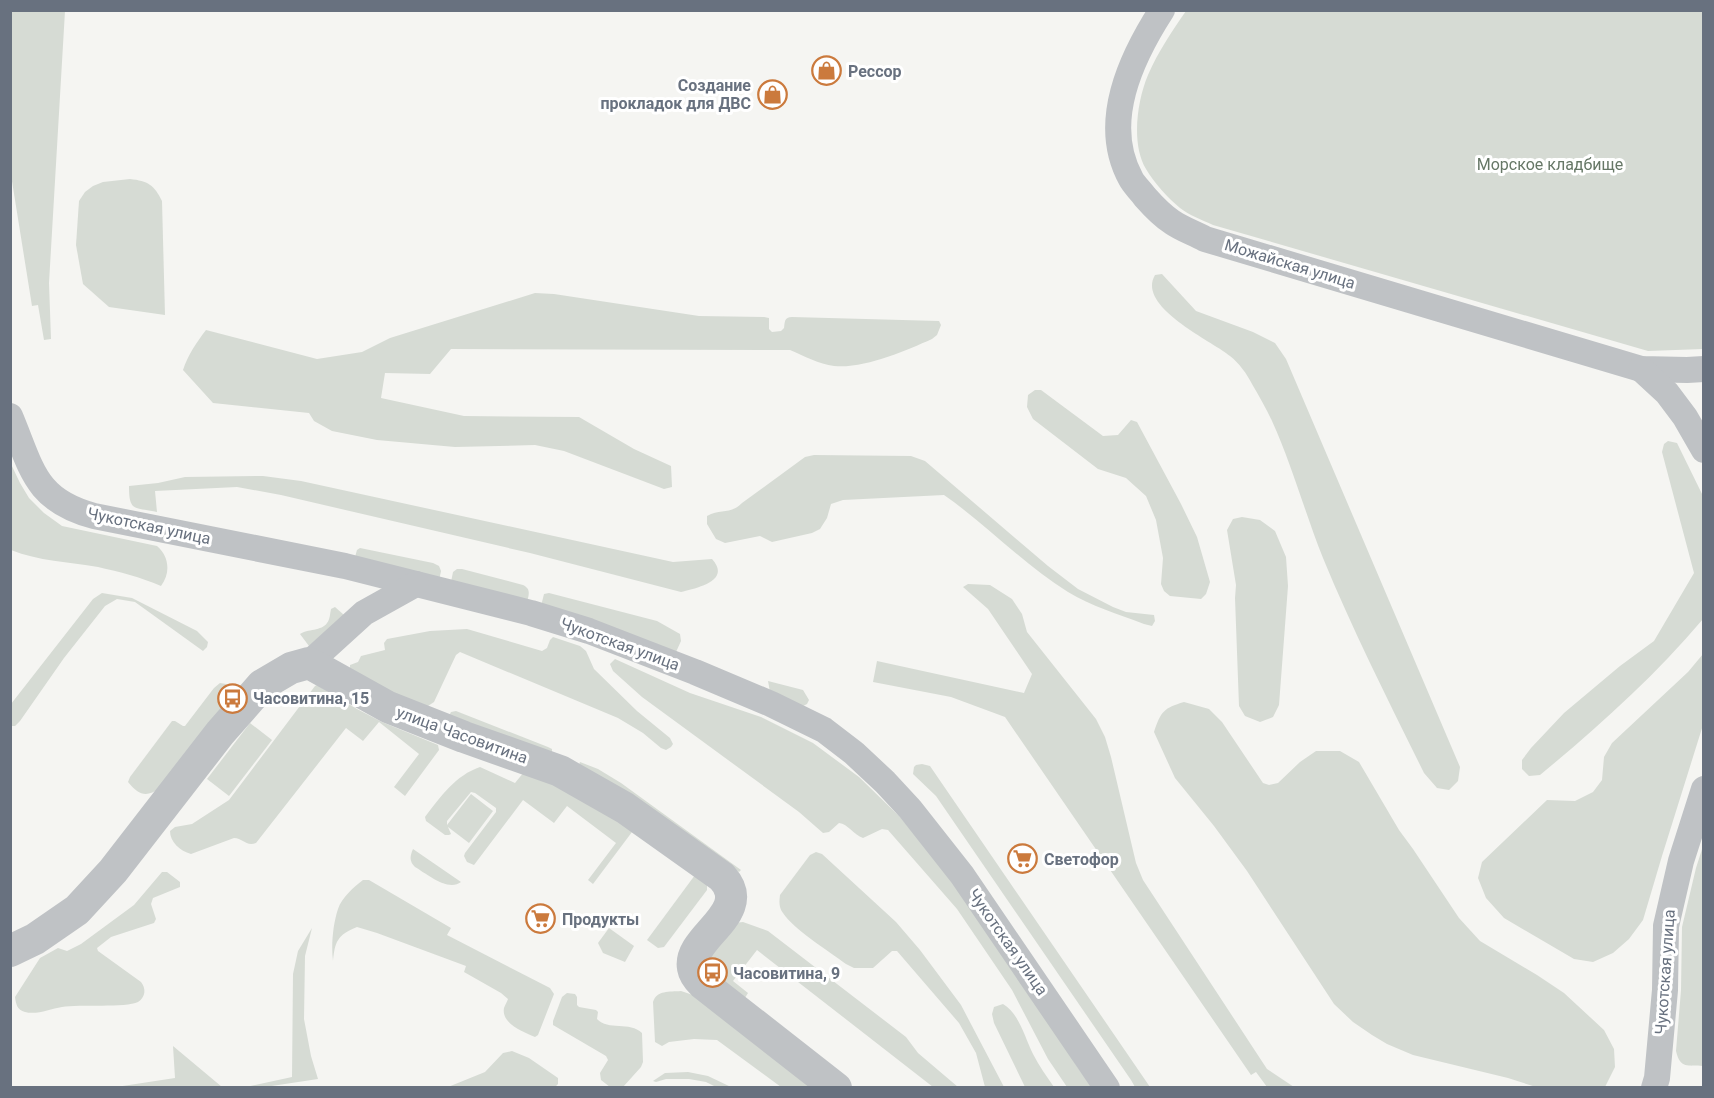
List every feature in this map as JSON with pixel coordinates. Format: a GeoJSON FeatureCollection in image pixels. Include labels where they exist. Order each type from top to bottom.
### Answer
{"type":"FeatureCollection","features":[{"type":"Feature","properties":{"kind":"street","name":"Можайская улица"},"geometry":{"type":"LineString","coordinates":[[1162,10],[1129,71],[1119,121],[1121,151],[1131,179],[1158,212],[1172,223],[1205,239],[1641,369]]}},
{"type":"Feature","properties":{"kind":"street"},"geometry":{"type":"LineString","coordinates":[[1641,369],[1704,369]]}},
{"type":"Feature","properties":{"kind":"street"},"geometry":{"type":"LineString","coordinates":[[1641,369],[1667,393],[1685,417],[1704,450]]}},
{"type":"Feature","properties":{"kind":"street","name":"Чукотская улица"},"geometry":{"type":"LineString","coordinates":[[10,416],[40,485],[55,499],[74,511],[345,566],[531,613],[589,631],[694,672],[771,704],[833,736],[885,782],[962,875],[1107,1088]]}},
{"type":"Feature","properties":{"kind":"street"},"geometry":{"type":"LineString","coordinates":[[10,951],[35,939],[77,910],[113,871],[218,736],[262,685],[291,668],[309,663],[364,613],[416,584]]}},
{"type":"Feature","properties":{"kind":"street","name":"улица Часовитина"},"geometry":{"type":"LineString","coordinates":[[309,663],[388,707],[560,771],[625,808],[722,877],[728,883],[732,893],[730,906],[693,958],[696,976],[703,984],[836,1088]]}},
{"type":"Feature","properties":{"kind":"street","name":"Чукотская улица"},"geometry":{"type":"LineString","coordinates":[[1654,1088],[1657,1078],[1665,990],[1666,926],[1681,861],[1704,789]]}},
{"type":"Feature","properties":{"kind":"green space"},"geometry":{"type":"Polygon","coordinates":[[[12,11],[65,11],[49,283],[51,339],[44,340],[38,305],[32,306],[11,175],[12,11]]]}},
{"type":"Feature","properties":{"kind":"green space","name":"Морское кладбище"},"geometry":{"type":"Polygon","coordinates":[[[1186,11],[1703,11],[1703,349],[1648,351],[1213,225],[1184,211],[1162,190],[1146,169],[1138,147],[1137,122],[1141,97],[1148,75],[1156,58],[1186,11]]]}},
{"type":"Feature","properties":{"kind":"green space"},"geometry":{"type":"Polygon","coordinates":[[[130,179],[150,185],[162,201],[165,315],[109,307],[83,284],[76,245],[79,201],[93,186],[103,182],[130,179]]]}},
{"type":"Feature","properties":{"kind":"green space"},"geometry":{"type":"Polygon","coordinates":[[[1162,274],[1196,311],[1253,332],[1275,343],[1286,359],[1460,767],[1458,781],[1449,790],[1437,788],[1424,773],[1372,666],[1323,558],[1286,455],[1262,402],[1240,365],[1179,322],[1156,299],[1152,287],[1155,275],[1162,274]]]}},
{"type":"Feature","properties":{"kind":"green space"},"geometry":{"type":"Polygon","coordinates":[[[535,293],[699,316],[764,317],[769,318],[769,329],[772,332],[781,331],[789,317],[939,321],[941,325],[937,335],[932,339],[897,354],[858,365],[823,364],[790,350],[451,349],[430,374],[385,373],[381,398],[464,416],[579,417],[634,449],[671,466],[672,487],[664,489],[564,451],[535,445],[455,447],[377,440],[332,431],[314,421],[309,413],[213,403],[183,370],[187,359],[206,330],[317,359],[362,352],[390,338],[535,293]]]}},
{"type":"Feature","properties":{"kind":"green space"},"geometry":{"type":"Polygon","coordinates":[[[1035,390],[1041,390],[1103,436],[1118,435],[1131,420],[1137,422],[1197,537],[1210,582],[1206,594],[1201,599],[1170,596],[1164,591],[1161,584],[1163,558],[1156,520],[1146,496],[1126,478],[1098,469],[1033,419],[1027,407],[1028,395],[1035,390]]]}},
{"type":"Feature","properties":{"kind":"green space"},"geometry":{"type":"Polygon","coordinates":[[[1668,441],[1677,443],[1703,496],[1703,619],[1665,661],[1604,720],[1540,775],[1529,776],[1522,769],[1522,760],[1531,748],[1564,713],[1654,641],[1694,573],[1662,452],[1664,444],[1668,441]]]}},
{"type":"Feature","properties":{"kind":"green space"},"geometry":{"type":"Polygon","coordinates":[[[814,455],[911,456],[925,461],[1078,589],[1126,612],[1154,615],[1155,621],[1152,626],[1144,624],[1095,606],[1068,592],[944,495],[843,500],[831,504],[827,518],[820,529],[812,533],[772,542],[760,536],[725,543],[716,539],[707,524],[707,516],[738,507],[805,457],[814,455]]]}},
{"type":"Feature","properties":{"kind":"green space"},"geometry":{"type":"Polygon","coordinates":[[[10,462],[29,498],[62,526],[157,546],[164,555],[167,565],[166,576],[161,586],[138,577],[98,567],[43,559],[11,550],[10,462]]]}},
{"type":"Feature","properties":{"kind":"green space"},"geometry":{"type":"Polygon","coordinates":[[[263,476],[301,481],[673,562],[712,559],[718,573],[715,578],[703,586],[681,592],[530,553],[281,495],[237,487],[155,491],[157,512],[134,507],[130,500],[129,486],[185,477],[263,476]]]}},
{"type":"Feature","properties":{"kind":"green space"},"geometry":{"type":"Polygon","coordinates":[[[1242,517],[1260,520],[1275,531],[1286,557],[1288,586],[1279,705],[1273,717],[1260,722],[1245,716],[1239,706],[1236,585],[1227,530],[1233,519],[1242,517]]]}},
{"type":"Feature","properties":{"kind":"green space"},"geometry":{"type":"Polygon","coordinates":[[[360,548],[433,563],[439,566],[441,571],[439,581],[355,557],[360,548]]]}},
{"type":"Feature","properties":{"kind":"green space"},"geometry":{"type":"Polygon","coordinates":[[[457,569],[523,585],[529,594],[527,602],[451,582],[453,572],[457,569]]]}},
{"type":"Feature","properties":{"kind":"green space"},"geometry":{"type":"Polygon","coordinates":[[[968,584],[990,585],[1012,599],[1022,614],[1027,632],[1096,719],[1111,757],[1136,863],[1143,880],[1267,1069],[1294,1087],[1267,1087],[1256,1072],[1251,1075],[1005,717],[951,697],[873,682],[877,661],[1024,693],[1032,674],[988,609],[963,587],[968,584]]]}},
{"type":"Feature","properties":{"kind":"green space"},"geometry":{"type":"Polygon","coordinates":[[[102,593],[132,598],[197,631],[208,642],[207,647],[203,651],[135,602],[117,599],[105,606],[64,658],[20,721],[15,726],[11,726],[11,704],[93,599],[102,593]]]}},
{"type":"Feature","properties":{"kind":"green space"},"geometry":{"type":"Polygon","coordinates":[[[549,593],[657,621],[680,634],[681,641],[676,652],[541,606],[544,594],[549,593]]]}},
{"type":"Feature","properties":{"kind":"green space"},"geometry":{"type":"Polygon","coordinates":[[[335,607],[344,615],[309,646],[300,634],[325,626],[331,609],[335,607]]]}},
{"type":"Feature","properties":{"kind":"green space"},"geometry":{"type":"Polygon","coordinates":[[[467,629],[542,651],[547,648],[553,637],[580,646],[586,651],[594,669],[637,711],[670,738],[673,744],[666,750],[661,748],[643,733],[618,718],[460,652],[456,655],[434,702],[428,706],[390,692],[350,668],[350,665],[358,662],[361,656],[385,650],[384,643],[387,639],[430,631],[467,629]]]}},
{"type":"Feature","properties":{"kind":"green space"},"geometry":{"type":"Polygon","coordinates":[[[1703,654],[1703,725],[1643,920],[1629,939],[1613,953],[1593,962],[1574,959],[1504,918],[1486,898],[1478,878],[1482,862],[1547,800],[1575,801],[1593,792],[1602,780],[1604,757],[1612,743],[1688,672],[1703,654]]]}},
{"type":"Feature","properties":{"kind":"green space"},"geometry":{"type":"Polygon","coordinates":[[[615,659],[690,693],[761,717],[813,743],[859,777],[900,817],[955,883],[1020,976],[1092,1087],[1067,1087],[1048,1059],[1012,990],[957,909],[888,830],[882,829],[863,838],[839,823],[829,832],[823,833],[799,812],[642,697],[613,671],[610,664],[615,659]]]}},
{"type":"Feature","properties":{"kind":"green space"},"geometry":{"type":"Polygon","coordinates":[[[768,681],[803,690],[809,700],[807,704],[801,707],[770,692],[768,681]]]}},
{"type":"Feature","properties":{"kind":"green space"},"geometry":{"type":"Polygon","coordinates":[[[220,683],[231,688],[232,695],[160,788],[147,794],[136,790],[128,782],[130,777],[172,721],[185,726],[220,683]]]}},
{"type":"Feature","properties":{"kind":"green space"},"geometry":{"type":"Polygon","coordinates":[[[317,685],[382,722],[438,745],[439,750],[405,796],[394,787],[419,754],[379,722],[363,741],[346,728],[256,843],[250,844],[234,838],[191,854],[183,851],[172,839],[170,831],[175,827],[192,824],[229,800],[317,685]]]}},
{"type":"Feature","properties":{"kind":"green space"},"geometry":{"type":"Polygon","coordinates":[[[1184,702],[1209,709],[1222,722],[1263,783],[1269,785],[1278,783],[1300,762],[1316,751],[1340,751],[1359,762],[1399,830],[1459,918],[1480,941],[1564,993],[1604,1030],[1614,1049],[1615,1067],[1605,1087],[1536,1087],[1413,1055],[1387,1044],[1353,1022],[1334,1004],[1247,871],[1175,778],[1154,732],[1164,711],[1184,702]]]}},
{"type":"Feature","properties":{"kind":"green space"},"geometry":{"type":"Polygon","coordinates":[[[456,711],[548,747],[552,749],[552,752],[448,718],[451,712],[456,711]]]}},
{"type":"Feature","properties":{"kind":"green space"},"geometry":{"type":"Polygon","coordinates":[[[250,723],[272,740],[229,796],[207,779],[250,723]]]}},
{"type":"Feature","properties":{"kind":"green space"},"geometry":{"type":"Polygon","coordinates":[[[580,762],[598,769],[621,783],[741,870],[739,872],[632,795],[579,765],[580,762]]]}},
{"type":"Feature","properties":{"kind":"green space"},"geometry":{"type":"Polygon","coordinates":[[[922,764],[930,766],[1150,1087],[1135,1087],[936,796],[913,774],[914,767],[922,764]]]}},
{"type":"Feature","properties":{"kind":"green space"},"geometry":{"type":"Polygon","coordinates":[[[480,767],[515,783],[524,772],[556,782],[621,820],[632,832],[593,884],[588,880],[616,843],[567,806],[554,823],[523,800],[474,865],[467,862],[465,853],[496,812],[496,808],[471,792],[447,821],[447,825],[471,794],[493,811],[469,843],[448,827],[451,834],[445,835],[426,821],[425,817],[456,781],[480,767]]]}},
{"type":"Feature","properties":{"kind":"green space"},"geometry":{"type":"Polygon","coordinates":[[[1703,846],[1703,1066],[1689,1066],[1680,1061],[1676,1051],[1681,990],[1682,927],[1703,846]]]}},
{"type":"Feature","properties":{"kind":"green space"},"geometry":{"type":"Polygon","coordinates":[[[413,849],[461,882],[450,885],[415,867],[411,858],[413,849]]]}},
{"type":"Feature","properties":{"kind":"green space"},"geometry":{"type":"Polygon","coordinates":[[[816,852],[822,854],[896,922],[920,950],[961,1005],[1004,1087],[985,1087],[976,1053],[959,1023],[897,951],[892,951],[873,968],[854,968],[812,940],[788,919],[781,909],[780,895],[810,855],[816,852]]]}},
{"type":"Feature","properties":{"kind":"green space"},"geometry":{"type":"Polygon","coordinates":[[[162,872],[167,872],[180,882],[180,887],[153,898],[151,904],[156,919],[154,923],[111,937],[97,948],[141,982],[144,992],[141,1000],[132,1004],[70,1006],[34,1013],[22,1011],[19,1008],[15,997],[40,958],[58,948],[67,951],[81,944],[134,905],[162,872]]]}},
{"type":"Feature","properties":{"kind":"green space"},"geometry":{"type":"Polygon","coordinates":[[[695,875],[707,885],[707,890],[664,947],[658,948],[647,940],[695,875]]]}},
{"type":"Feature","properties":{"kind":"green space"},"geometry":{"type":"Polygon","coordinates":[[[363,880],[369,880],[451,928],[447,935],[550,988],[554,994],[538,1035],[535,1037],[510,1023],[504,1014],[508,999],[464,972],[466,966],[377,933],[357,927],[345,933],[336,944],[333,961],[333,935],[338,909],[345,896],[363,880]]]}},
{"type":"Feature","properties":{"kind":"green space"},"geometry":{"type":"Polygon","coordinates":[[[743,922],[768,931],[906,1037],[918,1053],[958,1087],[933,1087],[757,950],[733,981],[748,993],[743,1001],[708,969],[709,956],[734,923],[743,922]]]}},
{"type":"Feature","properties":{"kind":"green space"},"geometry":{"type":"Polygon","coordinates":[[[312,928],[305,956],[304,1019],[318,1079],[265,1087],[246,1087],[292,1077],[293,974],[298,951],[312,928]]]}},
{"type":"Feature","properties":{"kind":"green space"},"geometry":{"type":"Polygon","coordinates":[[[609,928],[634,946],[625,962],[603,953],[598,943],[609,928]]]}},
{"type":"Feature","properties":{"kind":"green space"},"geometry":{"type":"Polygon","coordinates":[[[681,991],[696,996],[817,1087],[781,1087],[717,1040],[694,1039],[669,1042],[662,1046],[655,1042],[653,1002],[655,998],[664,992],[681,991]]]}},
{"type":"Feature","properties":{"kind":"green space"},"geometry":{"type":"Polygon","coordinates":[[[567,993],[575,994],[579,1007],[596,1010],[597,1019],[602,1023],[631,1027],[642,1033],[643,1062],[623,1087],[610,1087],[601,1080],[600,1073],[608,1060],[606,1056],[553,1025],[562,997],[567,993]]]}},
{"type":"Feature","properties":{"kind":"green space"},"geometry":{"type":"Polygon","coordinates":[[[1003,1004],[1013,1013],[1035,1058],[1054,1087],[1025,1087],[994,1023],[992,1014],[994,1007],[1003,1004]]]}},
{"type":"Feature","properties":{"kind":"green space"},"geometry":{"type":"Polygon","coordinates":[[[173,1046],[222,1087],[116,1087],[175,1078],[173,1046]]]}},
{"type":"Feature","properties":{"kind":"green space"},"geometry":{"type":"Polygon","coordinates":[[[512,1051],[529,1058],[558,1078],[558,1084],[555,1087],[448,1087],[485,1072],[503,1053],[512,1051]]]}},
{"type":"Feature","properties":{"kind":"green space"},"geometry":{"type":"Polygon","coordinates":[[[688,1072],[708,1076],[731,1087],[716,1087],[706,1082],[689,1079],[653,1081],[665,1073],[688,1072]]]}},
{"type":"Feature","properties":{"kind":"place","name":"Рессор"},"geometry":{"type":"Point","coordinates":[827,71]}},
{"type":"Feature","properties":{"kind":"place","name":"Создание прокладок для ДВС"},"geometry":{"type":"Point","coordinates":[772,94]}},
{"type":"Feature","properties":{"kind":"place","name":"Часовитина, 15"},"geometry":{"type":"Point","coordinates":[232,698]}},
{"type":"Feature","properties":{"kind":"place","name":"Светофор"},"geometry":{"type":"Point","coordinates":[1023,859]}},
{"type":"Feature","properties":{"kind":"place","name":"Продукты"},"geometry":{"type":"Point","coordinates":[541,919]}},
{"type":"Feature","properties":{"kind":"place","name":"Часовитина, 9"},"geometry":{"type":"Point","coordinates":[712,973]}}]}
